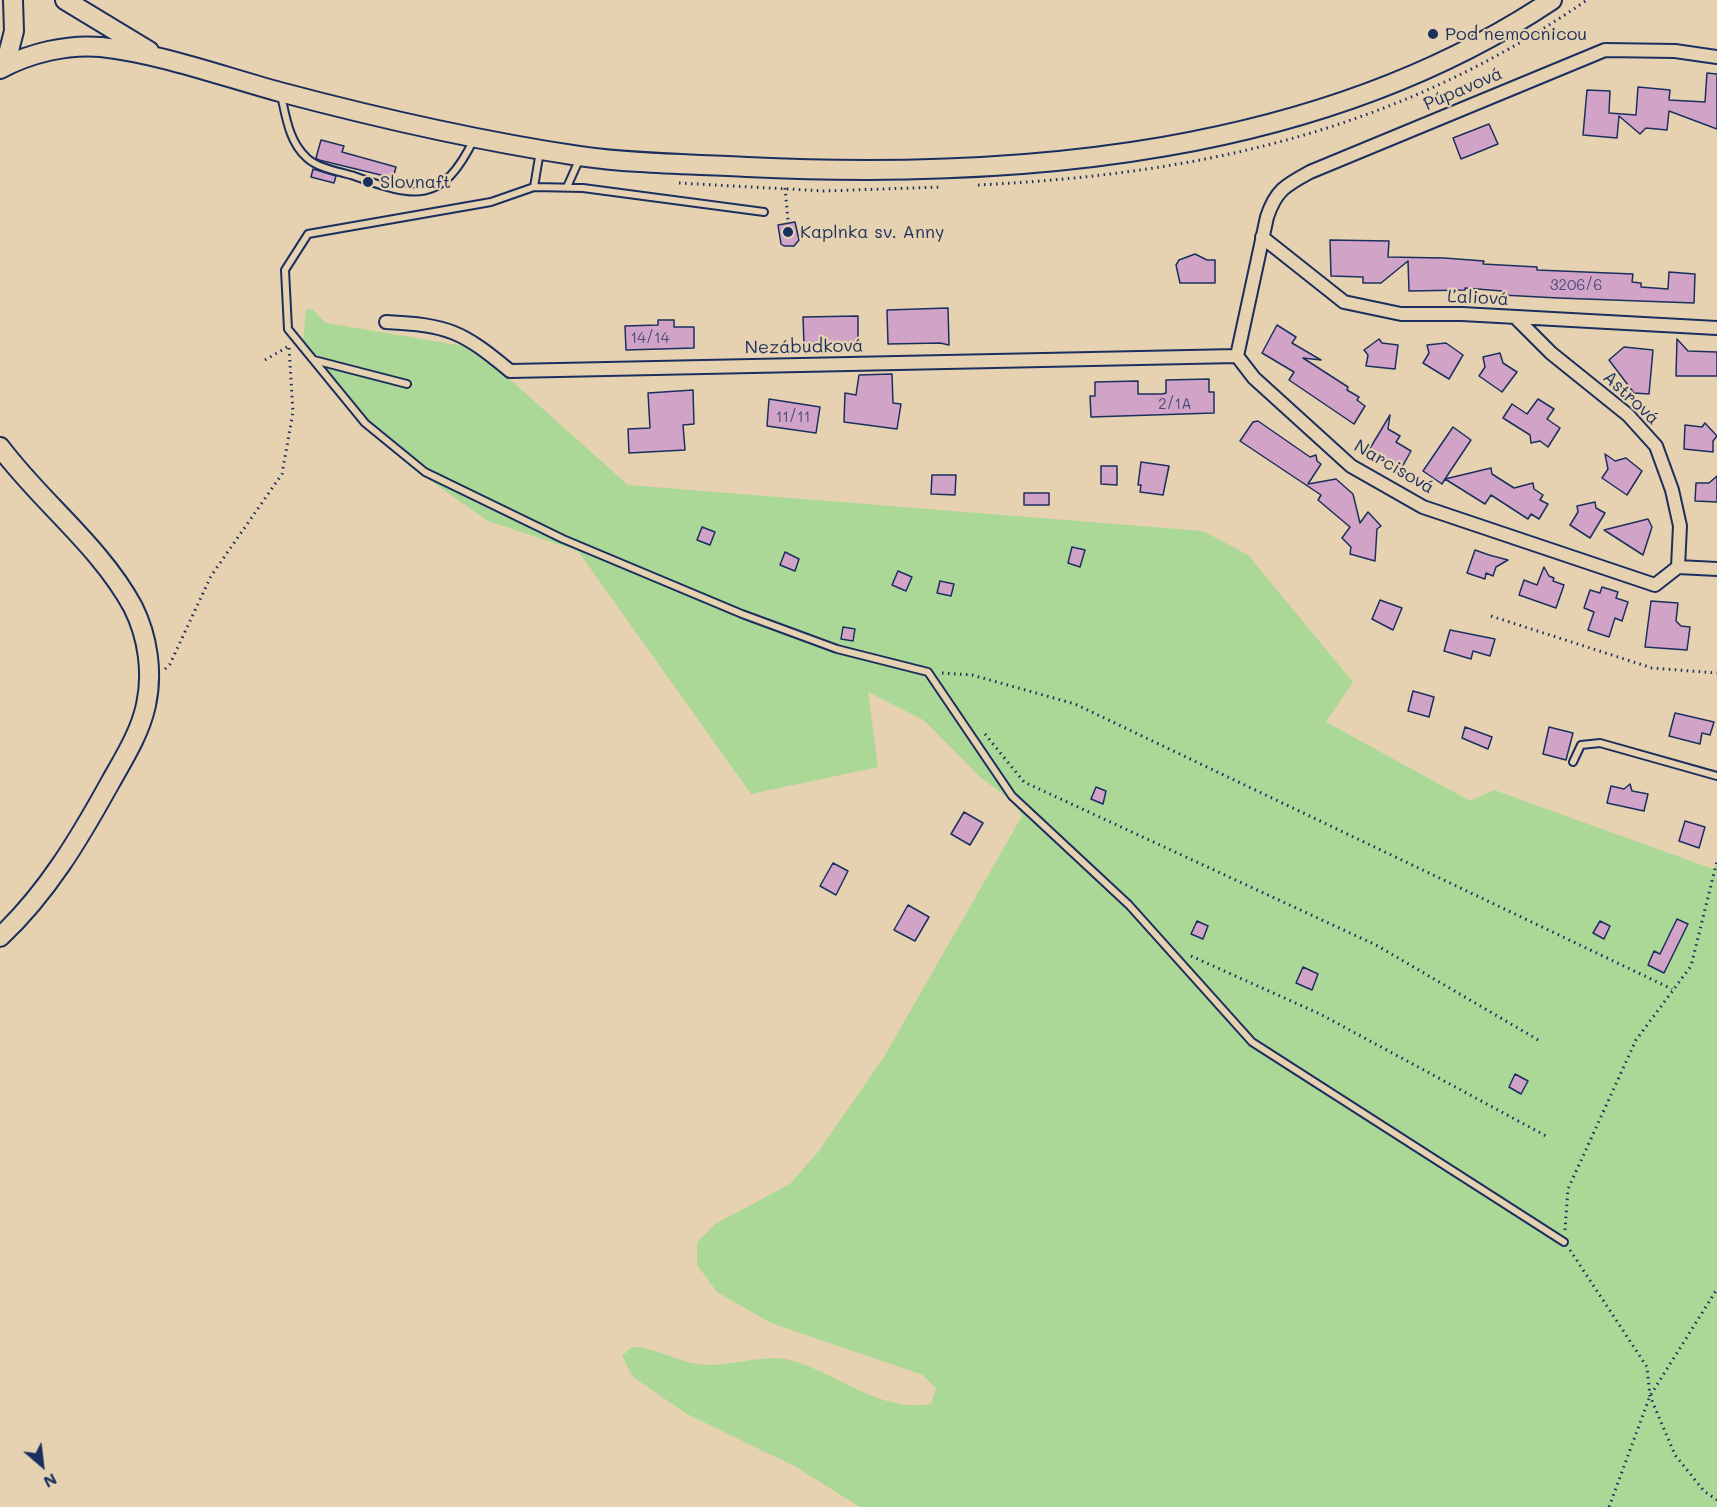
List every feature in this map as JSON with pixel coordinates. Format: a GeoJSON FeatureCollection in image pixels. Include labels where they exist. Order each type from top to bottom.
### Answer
{"type":"FeatureCollection","features":[{"type":"Feature","properties":{"kind":"main road"},"geometry":{"type":"LineString","coordinates":[[2,66],[14,31],[13,0]]}},
{"type":"Feature","properties":{"kind":"main road"},"geometry":{"type":"LineString","coordinates":[[65,0],[158,57]]}},
{"type":"Feature","properties":{"kind":"main road"},"geometry":{"type":"LineString","coordinates":[[2,66],[34,54],[97,46],[158,57],[280,92],[475,136],[580,156],[778,168],[863,169],[1049,160],[1162,147],[1260,128],[1352,100],[1458,55],[1552,0]]}},
{"type":"Feature","properties":{"kind":"main road"},"geometry":{"type":"LineString","coordinates":[[0,447],[111,574],[142,629],[149,666],[149,685],[142,719],[135,737],[71,850],[34,902],[0,938]]}},
{"type":"Feature","properties":{"kind":"street","name":"Púpavová"},"geometry":{"type":"LineString","coordinates":[[1262,237],[1274,198],[1287,185],[1321,168],[1605,50],[1675,51],[1717,57]]}},
{"type":"Feature","properties":{"kind":"street","name":"Ľaliová"},"geometry":{"type":"LineString","coordinates":[[1262,237],[1344,302],[1401,314],[1717,328]]}},
{"type":"Feature","properties":{"kind":"street"},"geometry":{"type":"LineString","coordinates":[[1237,356],[1262,237]]}},
{"type":"Feature","properties":{"kind":"street","name":"Astrová"},"geometry":{"type":"LineString","coordinates":[[1516,318],[1551,353],[1628,415],[1656,446],[1672,490],[1680,526],[1678,567]]}},
{"type":"Feature","properties":{"kind":"street","name":"Nezábudková"},"geometry":{"type":"LineString","coordinates":[[386,322],[418,324],[454,332],[464,336],[510,371],[1237,356]]}},
{"type":"Feature","properties":{"kind":"street","name":"Narcisová"},"geometry":{"type":"LineString","coordinates":[[1237,356],[1254,378],[1351,466],[1423,507],[1655,585],[1678,567]]}},
{"type":"Feature","properties":{"kind":"street"},"geometry":{"type":"LineString","coordinates":[[1678,567],[1717,569]]}},
{"type":"Feature","properties":{"kind":"lane"},"geometry":{"type":"LineString","coordinates":[[280,92],[290,134],[308,160],[397,192],[423,191],[439,185],[462,164],[475,136]]}},
{"type":"Feature","properties":{"kind":"lane"},"geometry":{"type":"LineString","coordinates":[[534,187],[541,148]]}},
{"type":"Feature","properties":{"kind":"lane"},"geometry":{"type":"LineString","coordinates":[[567,188],[580,156]]}},
{"type":"Feature","properties":{"kind":"lane"},"geometry":{"type":"LineString","coordinates":[[764,212],[567,188],[534,187],[491,202],[308,234],[285,270],[288,329],[365,423],[425,472],[563,539],[742,614],[837,649],[928,672],[1012,796],[1129,905],[1252,1042],[1564,1242]]}},
{"type":"Feature","properties":{"kind":"lane"},"geometry":{"type":"LineString","coordinates":[[313,360],[407,384]]}},
{"type":"Feature","properties":{"kind":"lane"},"geometry":{"type":"LineString","coordinates":[[1573,762],[1581,745],[1599,743],[1717,776]]}},
{"type":"Feature","properties":{"kind":"path"},"geometry":{"type":"LineString","coordinates":[[785,188],[788,220]]}},
{"type":"Feature","properties":{"kind":"path"},"geometry":{"type":"LineString","coordinates":[[149,685],[170,664],[212,576],[282,474],[293,412],[288,329]]}},
{"type":"Feature","properties":{"kind":"path"},"geometry":{"type":"LineString","coordinates":[[265,360],[289,346]]}},
{"type":"Feature","properties":{"kind":"path"},"geometry":{"type":"LineString","coordinates":[[1491,616],[1652,668],[1717,673]]}},
{"type":"Feature","properties":{"kind":"path"},"geometry":{"type":"LineString","coordinates":[[928,672],[972,675],[1075,704],[1672,989]]}},
{"type":"Feature","properties":{"kind":"path"},"geometry":{"type":"LineString","coordinates":[[962,721],[980,728],[1024,782],[1376,945],[1540,1041]]}},
{"type":"Feature","properties":{"kind":"path"},"geometry":{"type":"LineString","coordinates":[[1717,861],[1691,966],[1636,1040],[1568,1189],[1564,1242],[1647,1367],[1650,1396],[1675,1455],[1704,1491],[1717,1500]]}},
{"type":"Feature","properties":{"kind":"path"},"geometry":{"type":"LineString","coordinates":[[1162,943],[1320,1014],[1548,1137]]}},
{"type":"Feature","properties":{"kind":"path"},"geometry":{"type":"LineString","coordinates":[[1609,1507],[1650,1396],[1717,1290]]}},
{"type":"Feature","properties":{"kind":"green space"},"geometry":{"type":"Polygon","coordinates":[[[312,309],[326,323],[464,346],[514,383],[628,485],[1203,531],[1248,555],[1353,682],[1326,722],[1470,801],[1494,790],[1713,869],[1717,862],[1717,1507],[860,1507],[796,1467],[687,1414],[633,1377],[622,1356],[632,1347],[649,1349],[690,1362],[710,1365],[770,1358],[782,1359],[811,1367],[878,1398],[895,1403],[931,1404],[936,1389],[923,1375],[771,1323],[717,1292],[697,1265],[697,1243],[715,1224],[790,1184],[818,1152],[884,1057],[1022,816],[1013,802],[979,776],[925,721],[868,692],[878,767],[751,794],[578,551],[488,521],[408,465],[302,352],[306,310],[312,309]]]}},
{"type":"Feature","properties":{"kind":"building"},"geometry":{"type":"Polygon","coordinates":[[[1707,73],[1717,74],[1717,129],[1669,111],[1667,130],[1646,128],[1640,134],[1619,116],[1617,138],[1583,135],[1587,90],[1610,91],[1609,113],[1636,115],[1638,87],[1670,90],[1669,100],[1705,102],[1707,73]]]}},
{"type":"Feature","properties":{"kind":"building"},"geometry":{"type":"Polygon","coordinates":[[[1489,124],[1498,144],[1461,159],[1453,138],[1489,124]]]}},
{"type":"Feature","properties":{"kind":"building"},"geometry":{"type":"Polygon","coordinates":[[[321,140],[344,146],[342,152],[396,167],[393,178],[319,160],[316,158],[321,140]]]}},
{"type":"Feature","properties":{"kind":"building"},"geometry":{"type":"Polygon","coordinates":[[[313,169],[336,176],[334,183],[311,177],[313,169]]]}},
{"type":"Feature","properties":{"kind":"building","name":"Kaplnka sv. Anny"},"geometry":{"type":"Polygon","coordinates":[[[795,222],[799,240],[794,246],[784,246],[781,244],[778,225],[795,222]]]}},
{"type":"Feature","properties":{"kind":"building"},"geometry":{"type":"Polygon","coordinates":[[[1330,240],[1389,241],[1388,257],[1444,258],[1484,261],[1483,264],[1537,267],[1537,270],[1633,274],[1632,282],[1641,283],[1641,287],[1668,289],[1669,272],[1695,274],[1694,303],[1502,295],[1502,291],[1465,288],[1465,290],[1409,291],[1408,261],[1381,283],[1363,283],[1363,277],[1331,276],[1330,240]]]}},
{"type":"Feature","properties":{"kind":"building"},"geometry":{"type":"Polygon","coordinates":[[[1195,254],[1207,260],[1215,260],[1215,283],[1180,283],[1176,265],[1179,260],[1195,254]]]}},
{"type":"Feature","properties":{"kind":"building"},"geometry":{"type":"Polygon","coordinates":[[[948,308],[949,345],[940,343],[888,344],[887,310],[948,308]]]}},
{"type":"Feature","properties":{"kind":"building"},"geometry":{"type":"Polygon","coordinates":[[[858,316],[858,344],[804,345],[803,317],[858,316]]]}},
{"type":"Feature","properties":{"kind":"building"},"geometry":{"type":"Polygon","coordinates":[[[658,320],[674,320],[674,327],[694,327],[694,348],[626,350],[625,326],[658,325],[658,320]]]}},
{"type":"Feature","properties":{"kind":"building"},"geometry":{"type":"Polygon","coordinates":[[[1277,325],[1296,337],[1292,343],[1321,360],[1303,358],[1348,387],[1347,390],[1359,397],[1357,400],[1365,406],[1354,424],[1289,380],[1294,372],[1262,353],[1277,325]]]}},
{"type":"Feature","properties":{"kind":"building"},"geometry":{"type":"Polygon","coordinates":[[[1379,339],[1382,343],[1398,345],[1395,369],[1366,366],[1368,355],[1364,350],[1379,339]]]}},
{"type":"Feature","properties":{"kind":"building"},"geometry":{"type":"Polygon","coordinates":[[[1677,339],[1688,351],[1717,352],[1717,376],[1676,376],[1677,339]]]}},
{"type":"Feature","properties":{"kind":"building"},"geometry":{"type":"Polygon","coordinates":[[[1446,343],[1463,355],[1449,379],[1423,363],[1429,353],[1427,345],[1446,343]]]}},
{"type":"Feature","properties":{"kind":"building"},"geometry":{"type":"Polygon","coordinates":[[[1624,347],[1653,350],[1649,394],[1634,393],[1609,360],[1624,347]]]}},
{"type":"Feature","properties":{"kind":"building"},"geometry":{"type":"Polygon","coordinates":[[[1500,353],[1503,363],[1517,372],[1502,392],[1479,376],[1485,367],[1483,357],[1500,353]]]}},
{"type":"Feature","properties":{"kind":"building"},"geometry":{"type":"Polygon","coordinates":[[[892,374],[893,403],[901,404],[897,429],[844,422],[845,393],[856,395],[859,375],[892,374]]]}},
{"type":"Feature","properties":{"kind":"building"},"geometry":{"type":"Polygon","coordinates":[[[1209,379],[1209,392],[1214,392],[1214,413],[1091,417],[1090,396],[1095,396],[1095,382],[1138,381],[1138,394],[1162,394],[1166,393],[1166,380],[1209,379]]]}},
{"type":"Feature","properties":{"kind":"building"},"geometry":{"type":"Polygon","coordinates":[[[693,390],[694,424],[683,425],[685,450],[629,453],[628,429],[650,428],[648,393],[693,390]]]}},
{"type":"Feature","properties":{"kind":"building"},"geometry":{"type":"Polygon","coordinates":[[[769,399],[820,407],[816,433],[767,426],[769,399]]]}},
{"type":"Feature","properties":{"kind":"building"},"geometry":{"type":"Polygon","coordinates":[[[1538,399],[1554,409],[1547,419],[1560,428],[1548,447],[1540,441],[1531,443],[1530,435],[1503,418],[1512,404],[1527,414],[1538,399]]]}},
{"type":"Feature","properties":{"kind":"building"},"geometry":{"type":"Polygon","coordinates":[[[1390,415],[1388,429],[1400,436],[1396,442],[1411,451],[1401,469],[1369,450],[1390,415]]]}},
{"type":"Feature","properties":{"kind":"building"},"geometry":{"type":"Polygon","coordinates":[[[1258,421],[1310,457],[1316,455],[1317,461],[1321,464],[1308,484],[1336,479],[1353,494],[1360,523],[1368,512],[1381,526],[1377,529],[1375,561],[1350,554],[1351,547],[1342,538],[1350,527],[1318,500],[1321,495],[1240,441],[1253,422],[1258,421]]]}},
{"type":"Feature","properties":{"kind":"building"},"geometry":{"type":"Polygon","coordinates":[[[1705,423],[1717,436],[1713,441],[1713,452],[1684,449],[1685,425],[1702,427],[1705,423]]]}},
{"type":"Feature","properties":{"kind":"building"},"geometry":{"type":"Polygon","coordinates":[[[1453,427],[1471,440],[1442,484],[1423,471],[1453,427]]]}},
{"type":"Feature","properties":{"kind":"building"},"geometry":{"type":"Polygon","coordinates":[[[1605,454],[1615,461],[1626,458],[1642,471],[1627,495],[1602,478],[1608,469],[1605,454]]]}},
{"type":"Feature","properties":{"kind":"building"},"geometry":{"type":"Polygon","coordinates":[[[1141,462],[1169,466],[1163,495],[1140,492],[1141,485],[1138,485],[1141,462]]]}},
{"type":"Feature","properties":{"kind":"building"},"geometry":{"type":"Polygon","coordinates":[[[1101,466],[1117,466],[1117,485],[1101,484],[1101,466]]]}},
{"type":"Feature","properties":{"kind":"building"},"geometry":{"type":"Polygon","coordinates":[[[1491,468],[1492,474],[1514,488],[1533,483],[1534,489],[1543,495],[1540,500],[1548,504],[1539,519],[1531,514],[1528,519],[1491,495],[1485,504],[1445,479],[1491,468]]]}},
{"type":"Feature","properties":{"kind":"building"},"geometry":{"type":"Polygon","coordinates":[[[932,475],[956,475],[955,495],[931,494],[932,475]]]}},
{"type":"Feature","properties":{"kind":"building"},"geometry":{"type":"Polygon","coordinates":[[[1717,476],[1717,502],[1695,501],[1696,483],[1709,483],[1717,476]]]}},
{"type":"Feature","properties":{"kind":"building"},"geometry":{"type":"Polygon","coordinates":[[[1024,493],[1049,493],[1049,505],[1024,505],[1024,493]]]}},
{"type":"Feature","properties":{"kind":"building"},"geometry":{"type":"Polygon","coordinates":[[[1595,502],[1596,508],[1605,513],[1590,538],[1570,525],[1578,512],[1577,506],[1595,502]]]}},
{"type":"Feature","properties":{"kind":"building"},"geometry":{"type":"Polygon","coordinates":[[[1648,519],[1652,527],[1643,555],[1604,530],[1648,519]]]}},
{"type":"Feature","properties":{"kind":"building"},"geometry":{"type":"Polygon","coordinates":[[[702,527],[715,532],[710,545],[697,540],[702,527]]]}},
{"type":"Feature","properties":{"kind":"building"},"geometry":{"type":"Polygon","coordinates":[[[1072,547],[1085,550],[1080,567],[1068,563],[1072,547]]]}},
{"type":"Feature","properties":{"kind":"building"},"geometry":{"type":"Polygon","coordinates":[[[1475,550],[1508,560],[1496,567],[1493,576],[1486,573],[1485,579],[1467,573],[1475,550]]]}},
{"type":"Feature","properties":{"kind":"building"},"geometry":{"type":"Polygon","coordinates":[[[785,552],[799,559],[795,571],[780,565],[785,552]]]}},
{"type":"Feature","properties":{"kind":"building"},"geometry":{"type":"Polygon","coordinates":[[[1544,567],[1549,576],[1554,578],[1553,581],[1564,585],[1556,608],[1519,595],[1524,580],[1537,585],[1544,567]]]}},
{"type":"Feature","properties":{"kind":"building"},"geometry":{"type":"Polygon","coordinates":[[[898,571],[912,577],[906,591],[892,585],[898,571]]]}},
{"type":"Feature","properties":{"kind":"building"},"geometry":{"type":"Polygon","coordinates":[[[940,581],[954,584],[951,596],[937,593],[940,581]]]}},
{"type":"Feature","properties":{"kind":"building"},"geometry":{"type":"Polygon","coordinates":[[[1602,587],[1618,592],[1616,598],[1628,602],[1622,621],[1615,618],[1609,637],[1588,630],[1594,612],[1584,608],[1590,590],[1600,593],[1602,587]]]}},
{"type":"Feature","properties":{"kind":"building"},"geometry":{"type":"Polygon","coordinates":[[[1380,600],[1402,608],[1393,630],[1372,619],[1380,600]]]}},
{"type":"Feature","properties":{"kind":"building"},"geometry":{"type":"Polygon","coordinates":[[[1651,601],[1678,603],[1676,621],[1681,626],[1690,627],[1687,650],[1645,647],[1651,601]]]}},
{"type":"Feature","properties":{"kind":"building"},"geometry":{"type":"Polygon","coordinates":[[[843,627],[855,629],[853,641],[841,639],[843,627]]]}},
{"type":"Feature","properties":{"kind":"building"},"geometry":{"type":"Polygon","coordinates":[[[1450,630],[1495,639],[1490,656],[1473,651],[1471,659],[1444,651],[1450,630]]]}},
{"type":"Feature","properties":{"kind":"building"},"geometry":{"type":"Polygon","coordinates":[[[1413,691],[1434,697],[1429,717],[1408,711],[1413,691]]]}},
{"type":"Feature","properties":{"kind":"building"},"geometry":{"type":"Polygon","coordinates":[[[1675,713],[1714,722],[1710,735],[1702,733],[1700,744],[1669,736],[1675,713]]]}},
{"type":"Feature","properties":{"kind":"building"},"geometry":{"type":"Polygon","coordinates":[[[1465,727],[1492,737],[1488,749],[1462,738],[1465,727]]]}},
{"type":"Feature","properties":{"kind":"building"},"geometry":{"type":"Polygon","coordinates":[[[1549,727],[1573,733],[1566,760],[1543,754],[1549,727]]]}},
{"type":"Feature","properties":{"kind":"building"},"geometry":{"type":"Polygon","coordinates":[[[1630,784],[1632,791],[1648,794],[1644,811],[1607,803],[1611,786],[1624,789],[1630,784]]]}},
{"type":"Feature","properties":{"kind":"building"},"geometry":{"type":"Polygon","coordinates":[[[1096,787],[1106,791],[1103,804],[1091,799],[1096,787]]]}},
{"type":"Feature","properties":{"kind":"building"},"geometry":{"type":"Polygon","coordinates":[[[964,812],[983,823],[970,845],[951,834],[964,812]]]}},
{"type":"Feature","properties":{"kind":"building"},"geometry":{"type":"Polygon","coordinates":[[[1685,821],[1705,827],[1699,848],[1679,841],[1685,821]]]}},
{"type":"Feature","properties":{"kind":"building"},"geometry":{"type":"Polygon","coordinates":[[[833,863],[848,871],[836,895],[820,886],[833,863]]]}},
{"type":"Feature","properties":{"kind":"building"},"geometry":{"type":"Polygon","coordinates":[[[908,905],[929,917],[915,941],[894,930],[908,905]]]}},
{"type":"Feature","properties":{"kind":"building"},"geometry":{"type":"Polygon","coordinates":[[[1677,919],[1688,924],[1664,973],[1648,965],[1654,951],[1660,954],[1677,919]]]}},
{"type":"Feature","properties":{"kind":"building"},"geometry":{"type":"Polygon","coordinates":[[[1197,921],[1208,926],[1203,939],[1191,934],[1197,921]]]}},
{"type":"Feature","properties":{"kind":"building"},"geometry":{"type":"Polygon","coordinates":[[[1600,921],[1610,926],[1604,939],[1593,933],[1600,921]]]}},
{"type":"Feature","properties":{"kind":"building"},"geometry":{"type":"Polygon","coordinates":[[[1303,967],[1318,974],[1312,990],[1296,983],[1303,967]]]}},
{"type":"Feature","properties":{"kind":"building"},"geometry":{"type":"Polygon","coordinates":[[[1515,1074],[1528,1081],[1521,1094],[1509,1087],[1515,1074]]]}},
{"type":"Feature","properties":{"kind":"place","name":"Pod nemocnicou"},"geometry":{"type":"Point","coordinates":[1433,34]}},
{"type":"Feature","properties":{"kind":"place","name":"Slovnaft"},"geometry":{"type":"Point","coordinates":[368,182]}},
{"type":"Feature","properties":{"kind":"place","name":"Kaplnka sv. Anny"},"geometry":{"type":"Point","coordinates":[788,232]}}]}
